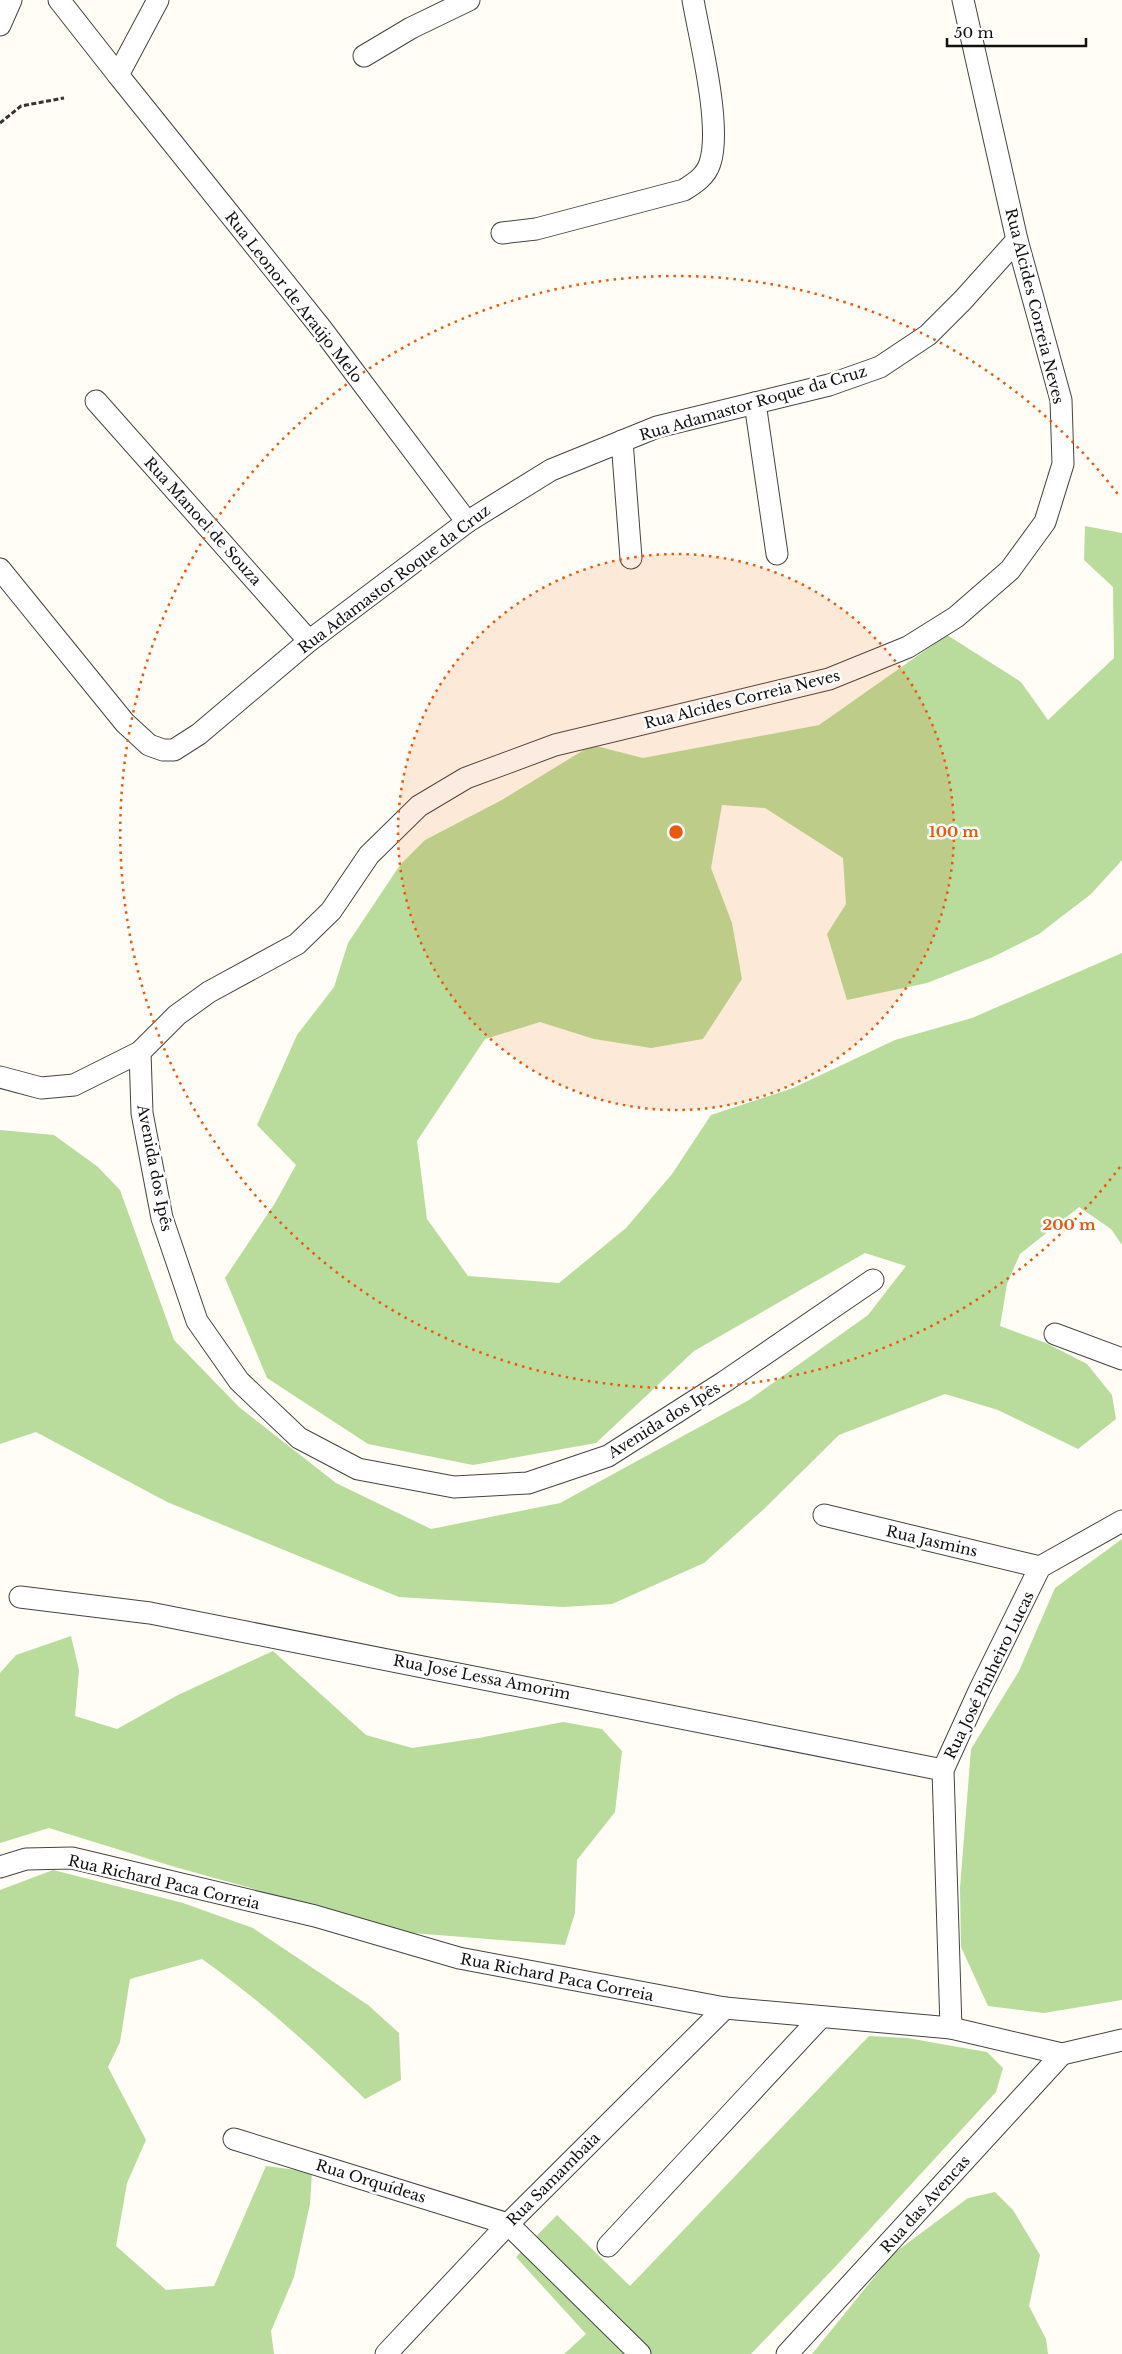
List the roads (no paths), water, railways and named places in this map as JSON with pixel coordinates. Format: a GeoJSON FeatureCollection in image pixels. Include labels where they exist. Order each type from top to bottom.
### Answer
{"type":"FeatureCollection","features":[{"type":"Feature","properties":{"kind":"street"},"geometry":{"type":"LineString","coordinates":[[0,25],[11,0]]}},
{"type":"Feature","properties":{"kind":"street","name":"Rua Leonor de Araújo Melo"},"geometry":{"type":"LineString","coordinates":[[58,0],[321,328],[467,522]]}},
{"type":"Feature","properties":{"kind":"street"},"geometry":{"type":"LineString","coordinates":[[118,75],[158,0]]}},
{"type":"Feature","properties":{"kind":"street"},"geometry":{"type":"LineString","coordinates":[[364,56],[411,28],[469,0]]}},
{"type":"Feature","properties":{"kind":"street"},"geometry":{"type":"LineString","coordinates":[[502,233],[536,229],[684,190],[701,179],[710,164],[714,143],[709,87],[693,0]]}},
{"type":"Feature","properties":{"kind":"street","name":"Rua Alcides Correia Neves"},"geometry":{"type":"LineString","coordinates":[[0,1078],[41,1088],[74,1085],[140,1052],[177,1015],[209,992],[297,944],[331,911],[369,855],[420,806],[466,778],[555,745],[829,679],[908,646],[956,617],[1010,570],[1045,522],[1064,464],[1061,400],[1017,240],[964,0]]}},
{"type":"Feature","properties":{"kind":"street","name":"Rua Adamastor Roque da Cruz"},"geometry":{"type":"LineString","coordinates":[[0,569],[125,723],[148,745],[163,750],[174,750],[199,734],[309,641],[467,522],[551,470],[657,427],[829,385],[880,367],[928,335],[963,300],[1017,240]]}},
{"type":"Feature","properties":{"kind":"street","name":"Rua Manoel de Souza"},"geometry":{"type":"LineString","coordinates":[[96,402],[309,641]]}},
{"type":"Feature","properties":{"kind":"street"},"geometry":{"type":"LineString","coordinates":[[755,403],[777,554]]}},
{"type":"Feature","properties":{"kind":"street"},"geometry":{"type":"LineString","coordinates":[[622,441],[631,558]]}},
{"type":"Feature","properties":{"kind":"street","name":"Avenida dos Ipês"},"geometry":{"type":"LineString","coordinates":[[140,1052],[142,1112],[162,1218],[197,1321],[239,1381],[299,1438],[358,1469],[454,1487],[528,1484],[608,1456],[724,1382],[873,1280]]}},
{"type":"Feature","properties":{"kind":"street"},"geometry":{"type":"LineString","coordinates":[[1055,1334],[1122,1359]]}},
{"type":"Feature","properties":{"kind":"street","name":"Rua Jasmins"},"geometry":{"type":"LineString","coordinates":[[824,1516],[1040,1567]]}},
{"type":"Feature","properties":{"kind":"street"},"geometry":{"type":"LineString","coordinates":[[1040,1567],[1122,1520]]}},
{"type":"Feature","properties":{"kind":"street","name":"Rua José Pinheiro Lucas"},"geometry":{"type":"LineString","coordinates":[[951,2028],[943,1770],[979,1691],[1040,1567]]}},
{"type":"Feature","properties":{"kind":"street","name":"Rua José Lessa Amorim"},"geometry":{"type":"LineString","coordinates":[[20,1597],[159,1615],[943,1770]]}},
{"type":"Feature","properties":{"kind":"street","name":"Rua Richard Paca Correia"},"geometry":{"type":"LineString","coordinates":[[0,1867],[26,1859],[72,1858],[315,1916],[459,1958],[725,2008],[951,2028],[1062,2054],[1122,2040]]}},
{"type":"Feature","properties":{"kind":"street","name":"Rua Samambaia"},"geometry":{"type":"LineString","coordinates":[[386,2354],[508,2224],[725,2008]]}},
{"type":"Feature","properties":{"kind":"street"},"geometry":{"type":"LineString","coordinates":[[608,2246],[821,2017]]}},
{"type":"Feature","properties":{"kind":"street","name":"Rua das Avencas"},"geometry":{"type":"LineString","coordinates":[[787,2354],[1062,2054]]}},
{"type":"Feature","properties":{"kind":"street","name":"Rua Orquídeas"},"geometry":{"type":"LineString","coordinates":[[234,2139],[508,2224]]}},
{"type":"Feature","properties":{"kind":"street"},"geometry":{"type":"LineString","coordinates":[[508,2224],[640,2354]]}}]}
